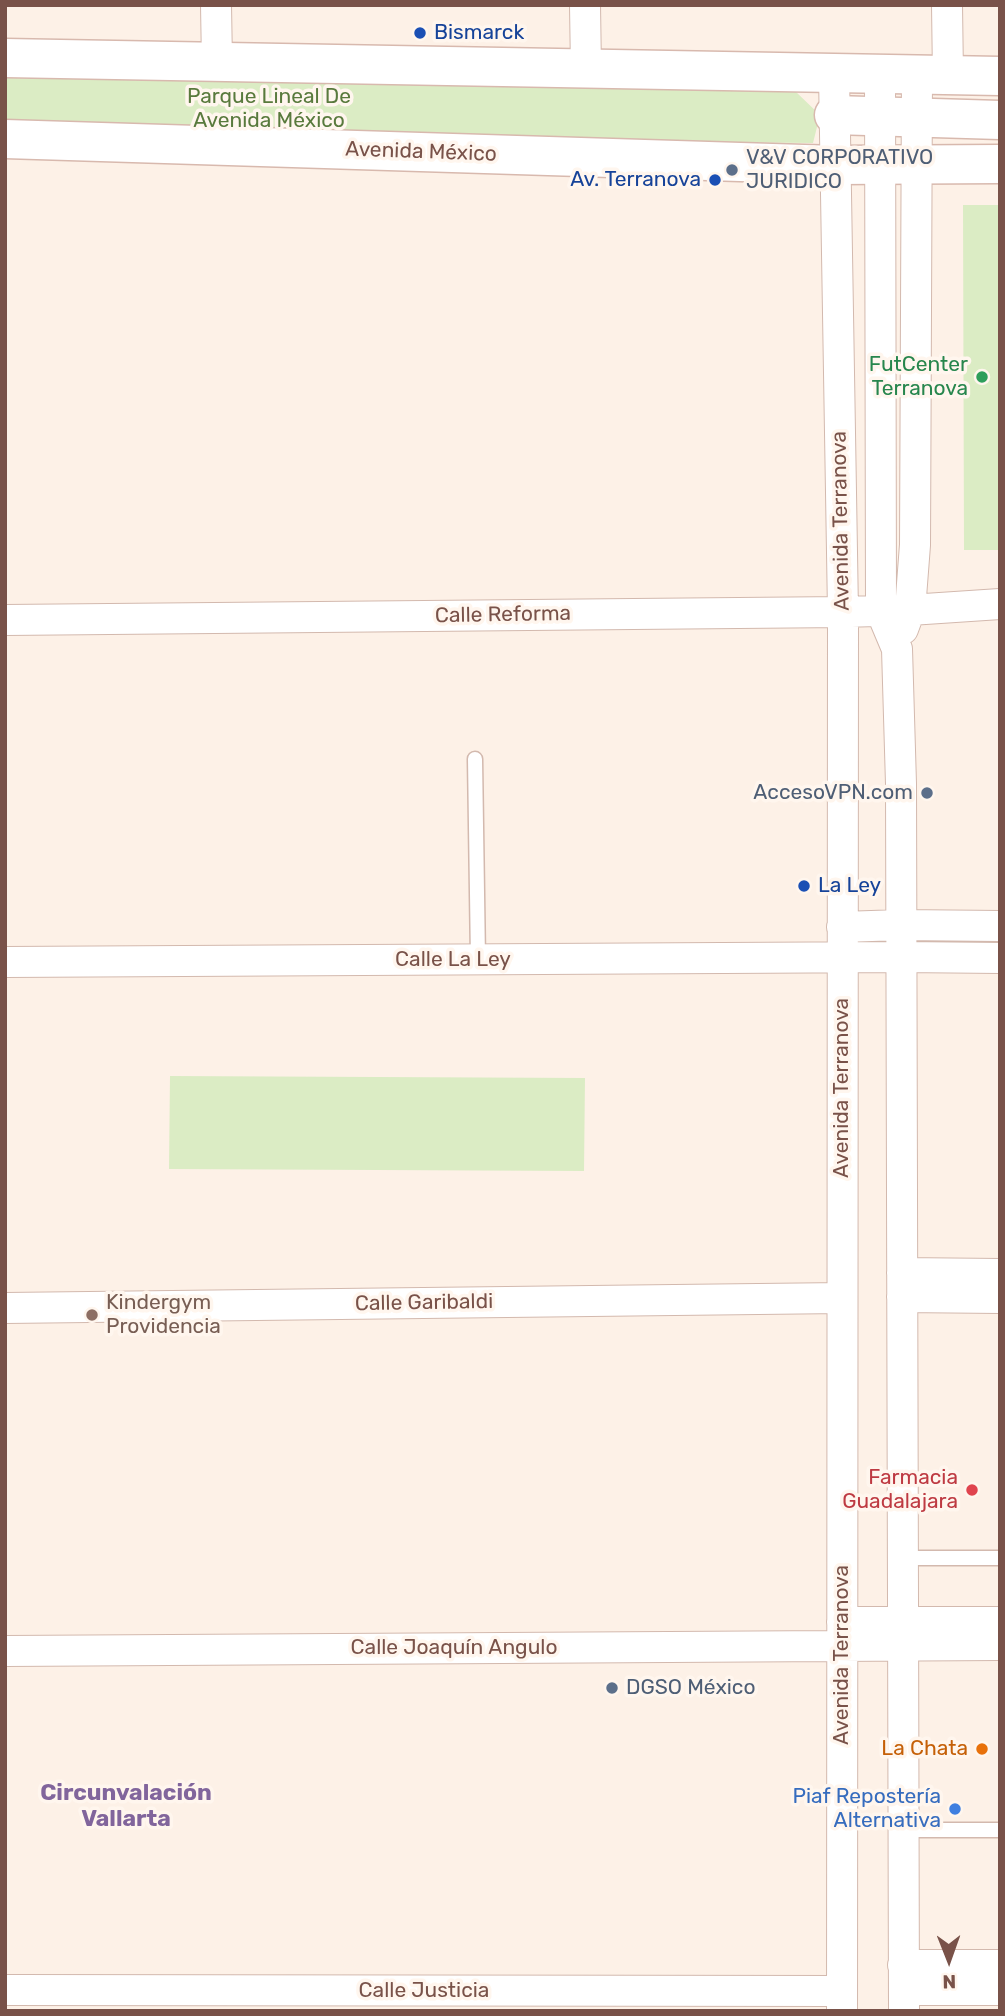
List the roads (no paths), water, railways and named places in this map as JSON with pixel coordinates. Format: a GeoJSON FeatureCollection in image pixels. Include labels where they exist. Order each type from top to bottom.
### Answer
{"type":"FeatureCollection","features":[{"type":"Feature","properties":{"kind":"main road"},"geometry":{"type":"LineString","coordinates":[[5,58],[1000,76]]}},
{"type":"Feature","properties":{"kind":"main road"},"geometry":{"type":"LineString","coordinates":[[834,116],[1000,120]]}},
{"type":"Feature","properties":{"kind":"main road","name":"Avenida México"},"geometry":{"type":"LineString","coordinates":[[5,139],[836,165],[1000,164]]}},
{"type":"Feature","properties":{"kind":"street"},"geometry":{"type":"LineString","coordinates":[[216,5],[217,62]]}},
{"type":"Feature","properties":{"kind":"street"},"geometry":{"type":"LineString","coordinates":[[585,5],[586,69]]}},
{"type":"Feature","properties":{"kind":"street","name":"Avenida Terranova"},"geometry":{"type":"LineString","coordinates":[[899,118],[933,76],[947,5]]}},
{"type":"Feature","properties":{"kind":"street"},"geometry":{"type":"LineString","coordinates":[[834,74],[836,165]]}},
{"type":"Feature","properties":{"kind":"street","name":"Avenida Terranova"},"geometry":{"type":"LineString","coordinates":[[880,74],[899,118],[895,611],[901,784],[904,1989]]}},
{"type":"Feature","properties":{"kind":"street","name":"Avenida Terranova"},"geometry":{"type":"LineString","coordinates":[[836,165],[843,612],[842,2001]]}},
{"type":"Feature","properties":{"kind":"street","name":"Calle Reforma"},"geometry":{"type":"LineString","coordinates":[[5,620],[843,612],[1000,604]]}},
{"type":"Feature","properties":{"kind":"street"},"geometry":{"type":"LineString","coordinates":[[842,927],[1000,926]]}},
{"type":"Feature","properties":{"kind":"street","name":"Calle La Ley"},"geometry":{"type":"LineString","coordinates":[[5,962],[1000,958]]}},
{"type":"Feature","properties":{"kind":"street"},"geometry":{"type":"LineString","coordinates":[[902,1285],[997,1286]]}},
{"type":"Feature","properties":{"kind":"street","name":"Calle Garibaldi"},"geometry":{"type":"LineString","coordinates":[[5,1308],[842,1298]]}},
{"type":"Feature","properties":{"kind":"street"},"geometry":{"type":"LineString","coordinates":[[903,1634],[1000,1622]]}},
{"type":"Feature","properties":{"kind":"street"},"geometry":{"type":"LineString","coordinates":[[903,1634],[1000,1645]]}},
{"type":"Feature","properties":{"kind":"street","name":"Calle Joaquín Angulo"},"geometry":{"type":"LineString","coordinates":[[5,1651],[903,1634]]}},
{"type":"Feature","properties":{"kind":"street"},"geometry":{"type":"LineString","coordinates":[[904,1989],[1000,1965]]}},
{"type":"Feature","properties":{"kind":"street"},"geometry":{"type":"LineString","coordinates":[[904,1989],[1000,1990]]}},
{"type":"Feature","properties":{"kind":"street","name":"Calle Justicia"},"geometry":{"type":"LineString","coordinates":[[5,1990],[842,2001]]}},
{"type":"Feature","properties":{"kind":"lane"},"geometry":{"type":"LineString","coordinates":[[475,759],[478,960]]}},
{"type":"Feature","properties":{"kind":"lane"},"geometry":{"type":"LineString","coordinates":[[902,1558],[1000,1558]]}},
{"type":"Feature","properties":{"kind":"lane"},"geometry":{"type":"LineString","coordinates":[[903,1830],[1000,1830]]}},
{"type":"Feature","properties":{"kind":"place","name":"Bismarck"},"geometry":{"type":"Point","coordinates":[420,33]}},
{"type":"Feature","properties":{"kind":"place","name":"V&V CORPORATIVO JURIDICO"},"geometry":{"type":"Point","coordinates":[732,170]}},
{"type":"Feature","properties":{"kind":"place","name":"Av. Terranova"},"geometry":{"type":"Point","coordinates":[715,180]}},
{"type":"Feature","properties":{"kind":"place","name":"FutCenter Terranova"},"geometry":{"type":"Point","coordinates":[982,377]}},
{"type":"Feature","properties":{"kind":"place","name":"AccesoVPN.com"},"geometry":{"type":"Point","coordinates":[927,793]}},
{"type":"Feature","properties":{"kind":"place","name":"La Ley"},"geometry":{"type":"Point","coordinates":[804,886]}},
{"type":"Feature","properties":{"kind":"place","name":"Kindergym Providencia"},"geometry":{"type":"Point","coordinates":[92,1315]}},
{"type":"Feature","properties":{"kind":"place","name":"Farmacia Guadalajara"},"geometry":{"type":"Point","coordinates":[972,1490]}},
{"type":"Feature","properties":{"kind":"place","name":"DGSO México"},"geometry":{"type":"Point","coordinates":[612,1688]}},
{"type":"Feature","properties":{"kind":"place","name":"La Chata"},"geometry":{"type":"Point","coordinates":[982,1749]}},
{"type":"Feature","properties":{"kind":"place","name":"Piaf Repostería Alternativa"},"geometry":{"type":"Point","coordinates":[955,1809]}},
{"type":"Feature","properties":{"kind":"district","name":"Circunvalación Vallarta"},"geometry":{"type":"Point","coordinates":[126,1806]}},
{"type":"Feature","properties":{"kind":"park label","name":"Parque Lineal De Avenida México"},"geometry":{"type":"Point","coordinates":[269,109]}}]}
